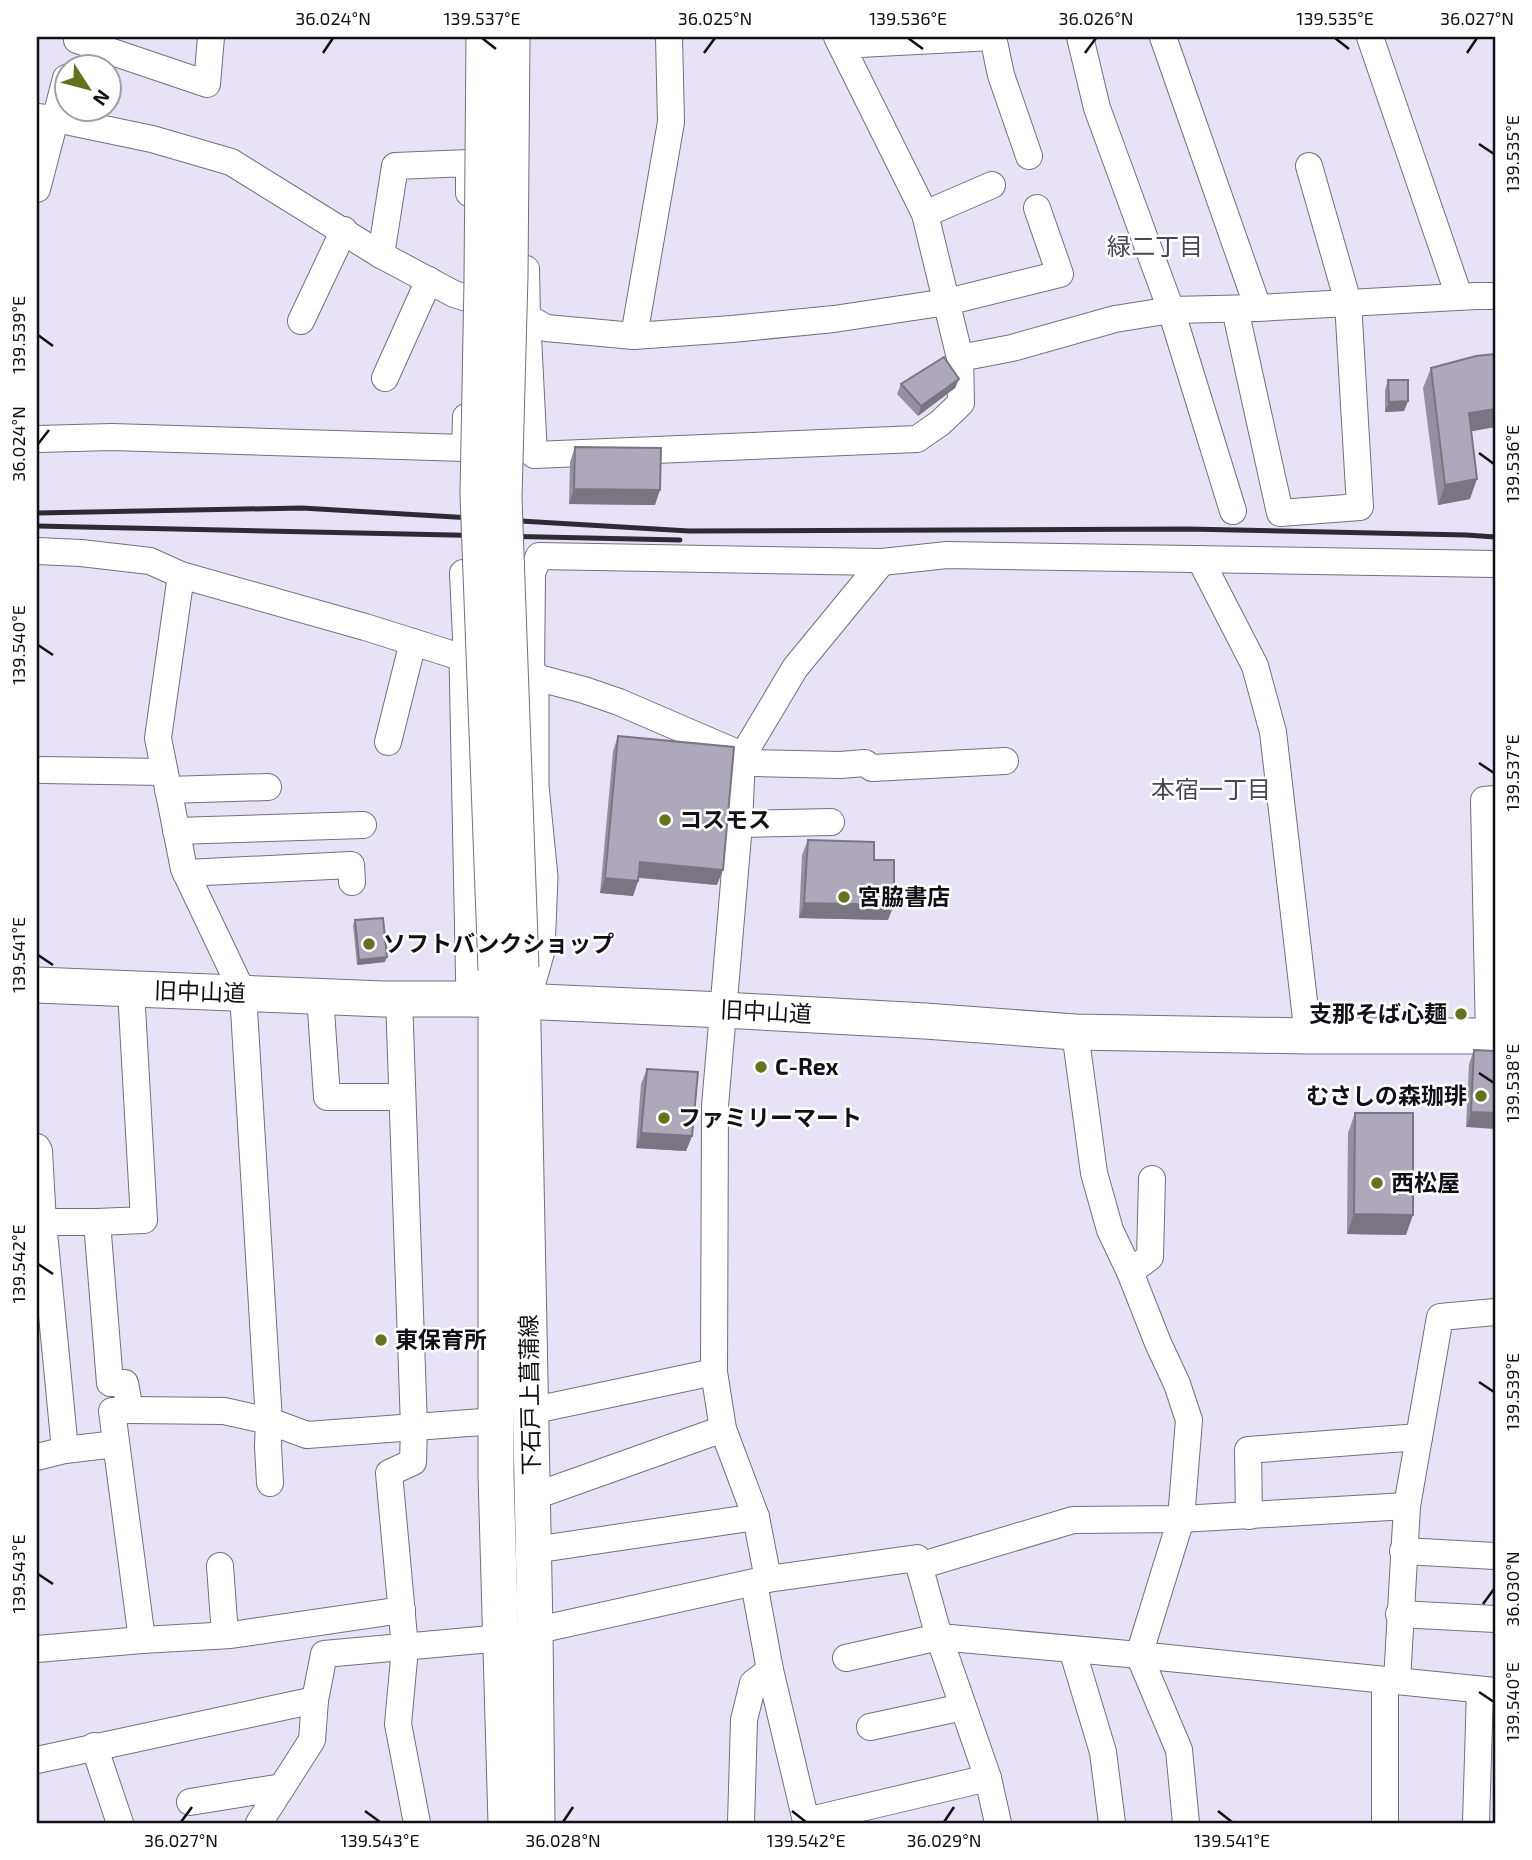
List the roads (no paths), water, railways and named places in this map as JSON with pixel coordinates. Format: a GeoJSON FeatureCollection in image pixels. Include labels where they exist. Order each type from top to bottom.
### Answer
{"type":"FeatureCollection","features":[{"type":"Feature","properties":{"kind":"main road"},"geometry":{"type":"LineString","coordinates":[[484,37],[478,494],[502,988]]}},
{"type":"Feature","properties":{"kind":"main road"},"geometry":{"type":"LineString","coordinates":[[502,988],[503,498],[510,276],[512,37]]}},
{"type":"Feature","properties":{"kind":"main road"},"geometry":{"type":"LineString","coordinates":[[467,659],[502,988]]}},
{"type":"Feature","properties":{"kind":"main road"},"geometry":{"type":"LineString","coordinates":[[502,988],[537,950],[540,877],[531,786],[531,676]]}},
{"type":"Feature","properties":{"kind":"main road","name":"旧中山道"},"geometry":{"type":"LineString","coordinates":[[37,985],[399,998],[502,988],[723,1010],[1075,1032],[1492,1036]]}},
{"type":"Feature","properties":{"kind":"main road","name":"下石戸上菖蒲線"},"geometry":{"type":"LineString","coordinates":[[502,988],[530,1411],[537,1823]]}},
{"type":"Feature","properties":{"kind":"main road","name":"下石戸上菖蒲線"},"geometry":{"type":"LineString","coordinates":[[502,988],[496,1475],[506,1823]]}},
{"type":"Feature","properties":{"kind":"street"},"geometry":{"type":"LineString","coordinates":[[78,38],[207,84],[211,37]]}},
{"type":"Feature","properties":{"kind":"street"},"geometry":{"type":"LineString","coordinates":[[37,439],[112,437],[465,448],[469,300],[469,37]]}},
{"type":"Feature","properties":{"kind":"street"},"geometry":{"type":"LineString","coordinates":[[524,37],[527,317],[534,455],[916,439],[940,423],[961,403],[960,358],[925,214],[839,41],[993,37],[1001,75],[1029,156]]}},
{"type":"Feature","properties":{"kind":"street"},"geometry":{"type":"LineString","coordinates":[[634,335],[671,121],[669,37]]}},
{"type":"Feature","properties":{"kind":"street"},"geometry":{"type":"LineString","coordinates":[[1080,37],[1097,108],[1171,310],[1233,511]]}},
{"type":"Feature","properties":{"kind":"street"},"geometry":{"type":"LineString","coordinates":[[1163,37],[1247,308],[1280,513],[1360,507],[1348,302],[1309,166]]}},
{"type":"Feature","properties":{"kind":"street"},"geometry":{"type":"LineString","coordinates":[[1370,37],[1460,296]]}},
{"type":"Feature","properties":{"kind":"street"},"geometry":{"type":"LineString","coordinates":[[37,189],[46,118],[152,139],[230,162],[382,255],[454,294],[527,317],[546,328],[634,335],[834,319],[947,302],[1060,274],[1037,208]]}},
{"type":"Feature","properties":{"kind":"street"},"geometry":{"type":"LineString","coordinates":[[382,255],[395,166],[469,163]]}},
{"type":"Feature","properties":{"kind":"street"},"geometry":{"type":"LineString","coordinates":[[925,214],[992,185]]}},
{"type":"Feature","properties":{"kind":"street"},"geometry":{"type":"LineString","coordinates":[[301,321],[344,230]]}},
{"type":"Feature","properties":{"kind":"street"},"geometry":{"type":"LineString","coordinates":[[385,378],[429,280]]}},
{"type":"Feature","properties":{"kind":"street"},"geometry":{"type":"LineString","coordinates":[[960,358],[1012,348],[1115,319],[1171,310],[1495,296]]}},
{"type":"Feature","properties":{"kind":"street"},"geometry":{"type":"LineString","coordinates":[[37,551],[150,561],[181,575],[365,626],[467,659],[620,702],[755,763],[864,763],[872,768],[1004,761]]}},
{"type":"Feature","properties":{"kind":"street"},"geometry":{"type":"LineString","coordinates":[[531,676],[532,573],[539,556],[882,562],[947,555],[1495,564]]}},
{"type":"Feature","properties":{"kind":"street"},"geometry":{"type":"LineString","coordinates":[[1200,559],[1255,666],[1272,732],[1308,1036]]}},
{"type":"Feature","properties":{"kind":"street"},"geometry":{"type":"LineString","coordinates":[[882,562],[794,668],[742,757],[739,824],[715,1106],[714,1373],[723,1429],[756,1517],[770,1670],[806,1821],[988,1778]]}},
{"type":"Feature","properties":{"kind":"street"},"geometry":{"type":"LineString","coordinates":[[467,659],[463,573],[532,573]]}},
{"type":"Feature","properties":{"kind":"street"},"geometry":{"type":"LineString","coordinates":[[181,575],[158,738],[186,873],[243,993],[269,1421],[270,1483]]}},
{"type":"Feature","properties":{"kind":"street"},"geometry":{"type":"LineString","coordinates":[[388,741],[413,642]]}},
{"type":"Feature","properties":{"kind":"street"},"geometry":{"type":"LineString","coordinates":[[43,771],[268,787]]}},
{"type":"Feature","properties":{"kind":"street"},"geometry":{"type":"LineString","coordinates":[[1492,1036],[1485,800],[1495,799]]}},
{"type":"Feature","properties":{"kind":"street"},"geometry":{"type":"LineString","coordinates":[[739,824],[831,822]]}},
{"type":"Feature","properties":{"kind":"street"},"geometry":{"type":"LineString","coordinates":[[176,831],[363,825]]}},
{"type":"Feature","properties":{"kind":"street"},"geometry":{"type":"LineString","coordinates":[[186,873],[351,865],[352,882]]}},
{"type":"Feature","properties":{"kind":"street"},"geometry":{"type":"LineString","coordinates":[[43,1222],[144,1220],[131,990]]}},
{"type":"Feature","properties":{"kind":"street"},"geometry":{"type":"LineString","coordinates":[[320,996],[327,1097],[402,1097]]}},
{"type":"Feature","properties":{"kind":"street"},"geometry":{"type":"LineString","coordinates":[[399,998],[414,1427],[413,1462],[389,1473],[405,1648],[398,1724],[417,1823]]}},
{"type":"Feature","properties":{"kind":"street"},"geometry":{"type":"LineString","coordinates":[[1075,1032],[1094,1173],[1110,1230],[1177,1384],[1189,1420],[1181,1519],[1139,1655],[1179,1750],[1186,1823]]}},
{"type":"Feature","properties":{"kind":"street"},"geometry":{"type":"LineString","coordinates":[[37,1147],[65,1450]]}},
{"type":"Feature","properties":{"kind":"street"},"geometry":{"type":"LineString","coordinates":[[1130,1272],[1150,1257],[1152,1180]]}},
{"type":"Feature","properties":{"kind":"street"},"geometry":{"type":"LineString","coordinates":[[97,1222],[110,1383],[125,1383],[130,1410]]}},
{"type":"Feature","properties":{"kind":"street"},"geometry":{"type":"LineString","coordinates":[[1385,1823],[1391,1680],[1407,1506],[1440,1317],[1495,1312]]}},
{"type":"Feature","properties":{"kind":"street"},"geometry":{"type":"LineString","coordinates":[[530,1411],[714,1373]]}},
{"type":"Feature","properties":{"kind":"street"},"geometry":{"type":"LineString","coordinates":[[142,1640],[111,1411],[224,1411],[269,1421],[307,1435],[496,1421]]}},
{"type":"Feature","properties":{"kind":"street"},"geometry":{"type":"LineString","coordinates":[[532,1497],[723,1429]]}},
{"type":"Feature","properties":{"kind":"street"},"geometry":{"type":"LineString","coordinates":[[1249,1516],[1248,1450],[1419,1437]]}},
{"type":"Feature","properties":{"kind":"street"},"geometry":{"type":"LineString","coordinates":[[37,1457],[65,1450],[116,1444]]}},
{"type":"Feature","properties":{"kind":"street"},"geometry":{"type":"LineString","coordinates":[[919,1566],[1073,1520],[1181,1519],[1407,1506]]}},
{"type":"Feature","properties":{"kind":"street"},"geometry":{"type":"LineString","coordinates":[[534,1550],[756,1517]]}},
{"type":"Feature","properties":{"kind":"street"},"geometry":{"type":"LineString","coordinates":[[1403,1551],[1495,1556]]}},
{"type":"Feature","properties":{"kind":"street"},"geometry":{"type":"LineString","coordinates":[[259,1823],[312,1740],[315,1700],[324,1654],[502,1638],[761,1581],[917,1558],[939,1637],[988,1778],[998,1823]]}},
{"type":"Feature","properties":{"kind":"street"},"geometry":{"type":"LineString","coordinates":[[220,1566],[225,1635]]}},
{"type":"Feature","properties":{"kind":"street"},"geometry":{"type":"LineString","coordinates":[[37,1649],[225,1635],[402,1610]]}},
{"type":"Feature","properties":{"kind":"street"},"geometry":{"type":"LineString","coordinates":[[1399,1614],[1495,1619]]}},
{"type":"Feature","properties":{"kind":"street"},"geometry":{"type":"LineString","coordinates":[[846,1658],[939,1637],[1488,1690],[1476,1823]]}},
{"type":"Feature","properties":{"kind":"street"},"geometry":{"type":"LineString","coordinates":[[1072,1649],[1103,1752],[1112,1823]]}},
{"type":"Feature","properties":{"kind":"street"},"geometry":{"type":"LineString","coordinates":[[741,1823],[744,1720],[753,1683],[770,1670]]}},
{"type":"Feature","properties":{"kind":"street"},"geometry":{"type":"LineString","coordinates":[[37,1760],[315,1700]]}},
{"type":"Feature","properties":{"kind":"street"},"geometry":{"type":"LineString","coordinates":[[870,1727],[963,1707]]}},
{"type":"Feature","properties":{"kind":"street"},"geometry":{"type":"LineString","coordinates":[[94,1746],[120,1823]]}},
{"type":"Feature","properties":{"kind":"street"},"geometry":{"type":"LineString","coordinates":[[190,1802],[282,1787]]}},
{"type":"Feature","properties":{"kind":"railway"},"geometry":{"type":"LineString","coordinates":[[37,513],[302,508],[689,531],[1187,529],[1495,537]]}},
{"type":"Feature","properties":{"kind":"railway"},"geometry":{"type":"LineString","coordinates":[[37,526],[680,540]]}},
{"type":"Feature","properties":{"kind":"place","name":"コスモス"},"geometry":{"type":"Point","coordinates":[665,820]}},
{"type":"Feature","properties":{"kind":"place","name":"宮脇書店"},"geometry":{"type":"Point","coordinates":[844,897]}},
{"type":"Feature","properties":{"kind":"place","name":"ソフトバンクショップ"},"geometry":{"type":"Point","coordinates":[369,944]}},
{"type":"Feature","properties":{"kind":"place","name":"支那そば心麺"},"geometry":{"type":"Point","coordinates":[1461,1014]}},
{"type":"Feature","properties":{"kind":"place","name":"C-Rex"},"geometry":{"type":"Point","coordinates":[761,1067]}},
{"type":"Feature","properties":{"kind":"place","name":"むさしの森珈琲"},"geometry":{"type":"Point","coordinates":[1481,1096]}},
{"type":"Feature","properties":{"kind":"place","name":"ファミリーマート"},"geometry":{"type":"Point","coordinates":[664,1118]}},
{"type":"Feature","properties":{"kind":"place","name":"西松屋"},"geometry":{"type":"Point","coordinates":[1377,1183]}},
{"type":"Feature","properties":{"kind":"place","name":"東保育所"},"geometry":{"type":"Point","coordinates":[381,1340]}},
{"type":"Feature","properties":{"kind":"district","name":"緑二丁目"},"geometry":{"type":"Point","coordinates":[1155,247]}},
{"type":"Feature","properties":{"kind":"district","name":"本宿一丁目"},"geometry":{"type":"Point","coordinates":[1211,790]}}]}
